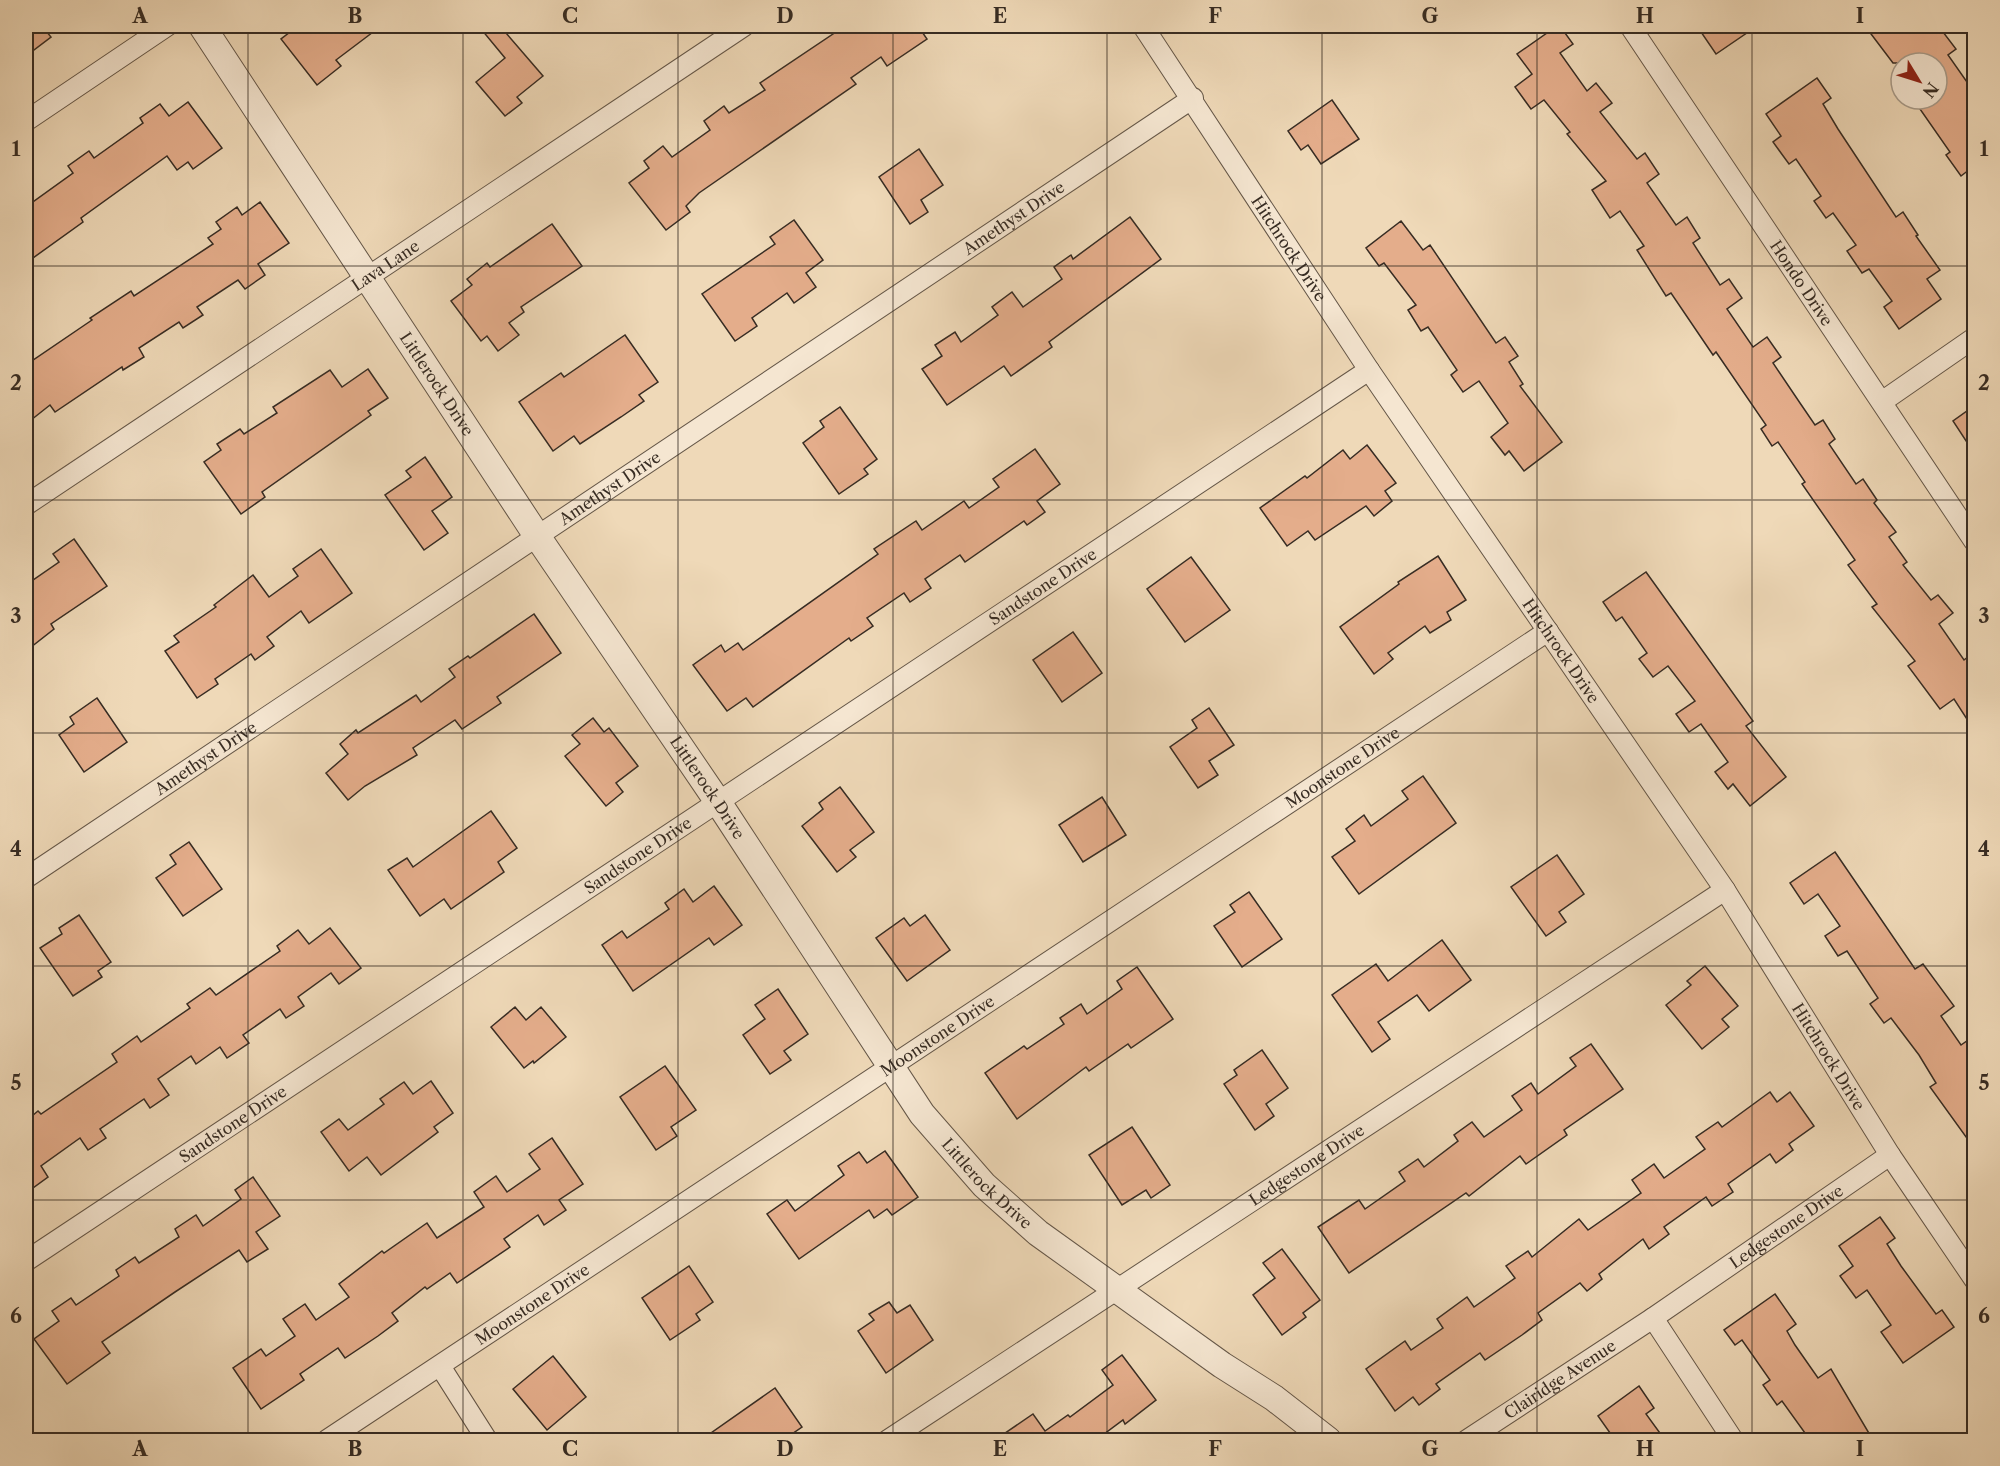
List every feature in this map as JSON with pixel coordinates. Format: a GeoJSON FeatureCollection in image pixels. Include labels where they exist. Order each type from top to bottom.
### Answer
{"type":"FeatureCollection","features":[{"type":"Feature","properties":{"kind":"street"},"geometry":{"type":"LineString","coordinates":[[26,121],[167,26]]}},
{"type":"Feature","properties":{"kind":"street","name":"Littlerock Drive"},"geometry":{"type":"LineString","coordinates":[[202,26],[537,536],[718,802],[922,1114],[984,1185],[1038,1233],[1222,1365],[1274,1398],[1328,1440]]}},
{"type":"Feature","properties":{"kind":"street","name":"Lava Lane"},"geometry":{"type":"LineString","coordinates":[[26,505],[744,26]]}},
{"type":"Feature","properties":{"kind":"street","name":"Hitchrock Drive"},"geometry":{"type":"LineString","coordinates":[[1143,26],[1193,98],[1369,370],[1725,890],[1890,1155],[1974,1279]]}},
{"type":"Feature","properties":{"kind":"street","name":"Hondo Drive"},"geometry":{"type":"LineString","coordinates":[[1630,26],[1883,401],[1974,541]]}},
{"type":"Feature","properties":{"kind":"street","name":"Amethyst Drive"},"geometry":{"type":"LineString","coordinates":[[26,878],[1193,98]]}},
{"type":"Feature","properties":{"kind":"street"},"geometry":{"type":"LineString","coordinates":[[1883,401],[1974,338]]}},
{"type":"Feature","properties":{"kind":"street","name":"Sandstone Drive"},"geometry":{"type":"LineString","coordinates":[[26,1261],[1369,370]]}},
{"type":"Feature","properties":{"kind":"street","name":"Moonstone Drive"},"geometry":{"type":"LineString","coordinates":[[327,1440],[1548,631]]}},
{"type":"Feature","properties":{"kind":"street","name":"Ledgestone Drive"},"geometry":{"type":"LineString","coordinates":[[888,1440],[1725,890]]}},
{"type":"Feature","properties":{"kind":"street","name":"Ledgestone Drive"},"geometry":{"type":"LineString","coordinates":[[1653,1318],[1890,1155]]}},
{"type":"Feature","properties":{"kind":"street"},"geometry":{"type":"LineString","coordinates":[[1653,1318],[1733,1440]]}},
{"type":"Feature","properties":{"kind":"street","name":"Clairidge Avenue"},"geometry":{"type":"LineString","coordinates":[[1467,1440],[1653,1318]]}},
{"type":"Feature","properties":{"kind":"street"},"geometry":{"type":"LineString","coordinates":[[440,1366],[487,1440]]}},
{"type":"Feature","properties":{"kind":"building"},"geometry":{"type":"Polygon","coordinates":[[[26,26],[42,26],[51,37],[26,56],[26,26]]]}},
{"type":"Feature","properties":{"kind":"building"},"geometry":{"type":"Polygon","coordinates":[[[298,26],[381,26],[336,60],[341,66],[317,85],[281,39],[298,26]]]}},
{"type":"Feature","properties":{"kind":"building"},"geometry":{"type":"Polygon","coordinates":[[[485,26],[500,26],[543,76],[517,97],[522,103],[505,116],[476,82],[505,58],[481,29],[485,26]]]}},
{"type":"Feature","properties":{"kind":"building"},"geometry":{"type":"Polygon","coordinates":[[[845,26],[918,26],[927,39],[887,66],[881,57],[851,78],[856,84],[699,193],[686,206],[690,212],[666,230],[629,183],[649,168],[644,161],[663,146],[672,157],[710,130],[704,121],[724,106],[729,113],[765,90],[760,83],[845,26]]]}},
{"type":"Feature","properties":{"kind":"building"},"geometry":{"type":"Polygon","coordinates":[[[1560,26],[1573,44],[1560,53],[1587,91],[1596,83],[1612,103],[1600,112],[1637,159],[1645,153],[1659,174],[1647,183],[1676,225],[1687,217],[1700,238],[1693,243],[1720,285],[1729,279],[1742,298],[1727,309],[1753,347],[1767,337],[1781,357],[1773,363],[1815,425],[1823,420],[1835,439],[1829,444],[1856,484],[1863,479],[1877,500],[1874,503],[1896,532],[1889,537],[1907,562],[1903,565],[1931,600],[1938,595],[1953,613],[1939,624],[1964,660],[1974,652],[1974,730],[1954,699],[1940,709],[1908,666],[1915,661],[1872,607],[1877,604],[1848,565],[1855,560],[1802,484],[1805,482],[1778,442],[1772,446],[1761,429],[1766,425],[1716,352],[1713,355],[1671,293],[1666,296],[1637,250],[1644,246],[1620,211],[1610,218],[1592,190],[1606,181],[1567,134],[1570,132],[1544,100],[1531,109],[1515,87],[1532,74],[1517,54],[1560,26]]]}},
{"type":"Feature","properties":{"kind":"building"},"geometry":{"type":"Polygon","coordinates":[[[1710,26],[1757,26],[1716,54],[1701,32],[1710,26]]]}},
{"type":"Feature","properties":{"kind":"building"},"geometry":{"type":"Polygon","coordinates":[[[1865,26],[1928,26],[1933,33],[1940,28],[1956,49],[1949,54],[1949,51],[1889,51],[1889,58],[1865,26]]]}},
{"type":"Feature","properties":{"kind":"building"},"geometry":{"type":"Polygon","coordinates":[[[1949,56],[1974,92],[1974,166],[1961,176],[1946,155],[1950,152],[1921,111],[1949,111],[1949,56]]]}},
{"type":"Feature","properties":{"kind":"building"},"geometry":{"type":"Polygon","coordinates":[[[1817,78],[1831,98],[1823,104],[1838,129],[1896,217],[1903,212],[1918,235],[1916,236],[1940,270],[1927,279],[1941,299],[1899,329],[1884,307],[1892,301],[1869,269],[1862,273],[1847,251],[1856,245],[1833,213],[1826,218],[1814,201],[1821,196],[1796,159],[1789,164],[1773,142],[1781,136],[1766,114],[1817,78]]]}},
{"type":"Feature","properties":{"kind":"building"},"geometry":{"type":"Polygon","coordinates":[[[1332,100],[1359,139],[1321,164],[1308,145],[1301,150],[1288,131],[1332,100]]]}},
{"type":"Feature","properties":{"kind":"building"},"geometry":{"type":"Polygon","coordinates":[[[188,102],[222,148],[193,169],[188,162],[177,170],[167,156],[81,218],[83,222],[26,263],[26,207],[73,173],[68,166],[89,151],[94,158],[143,123],[140,118],[160,104],[169,116],[188,102]]]}},
{"type":"Feature","properties":{"kind":"building"},"geometry":{"type":"Polygon","coordinates":[[[919,149],[943,185],[921,200],[928,212],[910,224],[879,177],[919,149]]]}},
{"type":"Feature","properties":{"kind":"building"},"geometry":{"type":"Polygon","coordinates":[[[260,202],[289,243],[258,264],[265,275],[245,289],[238,280],[197,307],[203,315],[183,328],[179,322],[139,348],[144,357],[123,370],[122,367],[55,412],[50,405],[26,424],[26,365],[131,291],[134,296],[213,244],[208,238],[221,229],[216,222],[237,207],[242,215],[260,202]]]}},
{"type":"Feature","properties":{"kind":"building"},"geometry":{"type":"Polygon","coordinates":[[[1130,217],[1161,259],[1049,342],[1052,347],[1011,376],[1004,366],[947,405],[922,369],[942,356],[935,345],[955,332],[961,342],[998,315],[992,307],[1012,292],[1023,307],[1062,279],[1054,267],[1071,255],[1073,259],[1130,217]]]}},
{"type":"Feature","properties":{"kind":"building"},"geometry":{"type":"Polygon","coordinates":[[[794,220],[823,260],[806,273],[816,287],[794,303],[787,293],[752,318],[757,326],[735,341],[702,294],[775,244],[770,237],[794,220]]]}},
{"type":"Feature","properties":{"kind":"building"},"geometry":{"type":"Polygon","coordinates":[[[1401,221],[1423,250],[1430,245],[1496,343],[1505,337],[1518,356],[1509,362],[1523,384],[1520,386],[1562,442],[1524,471],[1509,451],[1505,455],[1491,437],[1508,423],[1479,381],[1463,392],[1451,375],[1457,370],[1428,327],[1421,331],[1408,310],[1416,305],[1384,263],[1379,266],[1366,248],[1401,221]]]}},
{"type":"Feature","properties":{"kind":"building"},"geometry":{"type":"Polygon","coordinates":[[[552,224],[582,266],[521,307],[524,312],[509,323],[519,335],[498,351],[487,336],[481,341],[451,301],[472,285],[467,279],[487,263],[490,267],[552,224]]]}},
{"type":"Feature","properties":{"kind":"building"},"geometry":{"type":"Polygon","coordinates":[[[625,335],[658,382],[639,395],[644,401],[580,444],[574,436],[553,451],[519,402],[561,373],[564,377],[625,335]]]}},
{"type":"Feature","properties":{"kind":"building"},"geometry":{"type":"Polygon","coordinates":[[[368,369],[388,398],[368,411],[371,415],[262,492],[265,497],[241,514],[204,462],[221,450],[217,444],[240,429],[244,434],[277,413],[273,407],[330,370],[342,387],[368,369]]]}},
{"type":"Feature","properties":{"kind":"building"},"geometry":{"type":"Polygon","coordinates":[[[1974,406],[1974,453],[1953,421],[1974,406]]]}},
{"type":"Feature","properties":{"kind":"building"},"geometry":{"type":"Polygon","coordinates":[[[840,407],[877,459],[864,469],[868,474],[839,494],[803,443],[824,427],[820,421],[840,407]]]}},
{"type":"Feature","properties":{"kind":"building"},"geometry":{"type":"Polygon","coordinates":[[[1367,445],[1396,483],[1385,491],[1392,501],[1374,516],[1366,506],[1315,540],[1308,531],[1287,546],[1260,508],[1305,476],[1307,478],[1343,450],[1350,459],[1367,445]]]}},
{"type":"Feature","properties":{"kind":"building"},"geometry":{"type":"Polygon","coordinates":[[[1035,449],[1060,484],[1037,501],[1045,512],[1027,525],[1024,521],[965,562],[960,555],[925,579],[931,588],[910,602],[904,593],[867,618],[873,626],[851,641],[849,638],[753,707],[746,698],[727,711],[693,665],[721,645],[725,652],[738,643],[743,650],[878,554],[874,549],[916,521],[922,530],[964,501],[969,508],[999,487],[993,479],[1035,449]]]}},
{"type":"Feature","properties":{"kind":"building"},"geometry":{"type":"Polygon","coordinates":[[[425,457],[452,497],[432,511],[448,533],[424,550],[385,495],[411,477],[406,471],[425,457]]]}},
{"type":"Feature","properties":{"kind":"building"},"geometry":{"type":"Polygon","coordinates":[[[74,539],[107,586],[51,624],[54,629],[26,651],[26,585],[59,562],[53,554],[74,539]]]}},
{"type":"Feature","properties":{"kind":"building"},"geometry":{"type":"Polygon","coordinates":[[[321,549],[352,593],[309,623],[301,611],[267,637],[274,646],[255,660],[251,654],[215,679],[218,684],[197,698],[165,651],[179,642],[174,636],[216,607],[214,605],[253,575],[269,597],[298,576],[293,569],[321,549]]]}},
{"type":"Feature","properties":{"kind":"building"},"geometry":{"type":"Polygon","coordinates":[[[1438,556],[1466,600],[1447,612],[1451,620],[1430,633],[1425,626],[1388,653],[1393,659],[1374,674],[1340,627],[1399,584],[1398,582],[1438,556]]]}},
{"type":"Feature","properties":{"kind":"building"},"geometry":{"type":"Polygon","coordinates":[[[1191,557],[1230,610],[1185,642],[1147,589],[1191,557]]]}},
{"type":"Feature","properties":{"kind":"building"},"geometry":{"type":"Polygon","coordinates":[[[1646,572],[1753,721],[1746,726],[1786,777],[1750,806],[1733,784],[1728,789],[1715,772],[1728,762],[1701,724],[1689,732],[1676,714],[1695,701],[1668,666],[1653,677],[1639,659],[1647,653],[1622,617],[1616,621],[1603,602],[1646,572]]]}},
{"type":"Feature","properties":{"kind":"building"},"geometry":{"type":"Polygon","coordinates":[[[534,614],[561,653],[497,697],[501,703],[462,729],[455,720],[413,748],[417,755],[365,786],[348,800],[326,773],[348,754],[340,744],[356,730],[358,733],[416,695],[421,702],[455,677],[449,669],[468,656],[470,658],[534,614]]]}},
{"type":"Feature","properties":{"kind":"building"},"geometry":{"type":"Polygon","coordinates":[[[1073,632],[1102,673],[1062,702],[1033,660],[1073,632]]]}},
{"type":"Feature","properties":{"kind":"building"},"geometry":{"type":"Polygon","coordinates":[[[97,698],[127,742],[84,772],[59,735],[74,724],[70,717],[97,698]]]}},
{"type":"Feature","properties":{"kind":"building"},"geometry":{"type":"Polygon","coordinates":[[[1209,708],[1234,745],[1209,761],[1218,775],[1198,788],[1170,747],[1197,728],[1192,720],[1209,708]]]}},
{"type":"Feature","properties":{"kind":"building"},"geometry":{"type":"Polygon","coordinates":[[[593,718],[604,732],[609,728],[638,766],[616,783],[623,792],[606,806],[565,756],[580,744],[572,735],[593,718]]]}},
{"type":"Feature","properties":{"kind":"building"},"geometry":{"type":"Polygon","coordinates":[[[1423,776],[1456,823],[1359,894],[1332,857],[1355,841],[1346,829],[1364,815],[1371,826],[1408,799],[1402,791],[1423,776]]]}},
{"type":"Feature","properties":{"kind":"building"},"geometry":{"type":"Polygon","coordinates":[[[840,787],[874,832],[850,850],[856,857],[837,872],[802,826],[823,809],[819,803],[840,787]]]}},
{"type":"Feature","properties":{"kind":"building"},"geometry":{"type":"Polygon","coordinates":[[[1102,797],[1126,835],[1083,862],[1059,825],[1102,797]]]}},
{"type":"Feature","properties":{"kind":"building"},"geometry":{"type":"Polygon","coordinates":[[[491,811],[517,848],[498,862],[504,872],[451,909],[444,899],[420,916],[388,870],[407,858],[413,867],[491,811]]]}},
{"type":"Feature","properties":{"kind":"building"},"geometry":{"type":"Polygon","coordinates":[[[189,842],[222,889],[183,916],[156,878],[176,864],[170,855],[189,842]]]}},
{"type":"Feature","properties":{"kind":"building"},"geometry":{"type":"Polygon","coordinates":[[[1835,852],[1915,969],[1923,964],[1954,1006],[1941,1016],[1961,1045],[1974,1036],[1974,1148],[1930,1087],[1936,1083],[1919,1055],[1891,1018],[1884,1023],[1870,1004],[1878,998],[1847,951],[1838,956],[1825,936],[1840,926],[1818,894],[1804,904],[1790,883],[1835,852]]]}},
{"type":"Feature","properties":{"kind":"building"},"geometry":{"type":"Polygon","coordinates":[[[1557,855],[1584,894],[1559,912],[1566,922],[1546,936],[1511,887],[1557,855]]]}},
{"type":"Feature","properties":{"kind":"building"},"geometry":{"type":"Polygon","coordinates":[[[714,886],[742,925],[714,945],[709,938],[633,991],[602,945],[622,931],[627,938],[669,909],[665,903],[684,889],[693,902],[714,886]]]}},
{"type":"Feature","properties":{"kind":"building"},"geometry":{"type":"Polygon","coordinates":[[[1249,892],[1282,939],[1242,967],[1214,926],[1235,912],[1230,905],[1249,892]]]}},
{"type":"Feature","properties":{"kind":"building"},"geometry":{"type":"Polygon","coordinates":[[[79,915],[111,962],[98,971],[102,977],[73,996],[40,948],[62,934],[59,928],[79,915]]]}},
{"type":"Feature","properties":{"kind":"building"},"geometry":{"type":"Polygon","coordinates":[[[925,915],[950,950],[907,981],[876,938],[904,918],[910,926],[925,915]]]}},
{"type":"Feature","properties":{"kind":"building"},"geometry":{"type":"Polygon","coordinates":[[[330,928],[361,968],[339,984],[331,973],[298,997],[304,1006],[286,1018],[280,1009],[243,1035],[249,1043],[227,1058],[220,1047],[196,1064],[191,1056],[158,1079],[169,1095],[150,1108],[144,1099],[100,1129],[106,1138],[88,1150],[80,1138],[41,1166],[48,1177],[26,1193],[26,1121],[38,1111],[41,1114],[117,1062],[112,1054],[137,1036],[141,1042],[190,1008],[187,1004],[210,988],[216,995],[280,951],[277,946],[298,930],[309,944],[330,928]]]}},
{"type":"Feature","properties":{"kind":"building"},"geometry":{"type":"Polygon","coordinates":[[[1442,940],[1471,980],[1429,1011],[1417,995],[1378,1022],[1390,1039],[1372,1052],[1332,995],[1376,964],[1388,981],[1442,940]]]}},
{"type":"Feature","properties":{"kind":"building"},"geometry":{"type":"Polygon","coordinates":[[[1705,966],[1738,1006],[1722,1019],[1729,1027],[1702,1049],[1666,1005],[1691,985],[1687,981],[1705,966]]]}},
{"type":"Feature","properties":{"kind":"building"},"geometry":{"type":"Polygon","coordinates":[[[1137,967],[1173,1019],[1131,1048],[1128,1044],[1089,1071],[1086,1067],[1017,1119],[985,1073],[1024,1046],[1027,1049],[1064,1024],[1060,1018],[1081,1004],[1087,1014],[1122,989],[1117,981],[1137,967]]]}},
{"type":"Feature","properties":{"kind":"building"},"geometry":{"type":"Polygon","coordinates":[[[778,989],[808,1034],[784,1051],[791,1060],[770,1074],[743,1035],[765,1019],[755,1005],[778,989]]]}},
{"type":"Feature","properties":{"kind":"building"},"geometry":{"type":"Polygon","coordinates":[[[515,1007],[526,1020],[541,1007],[566,1037],[534,1063],[533,1061],[524,1068],[491,1027],[515,1007]]]}},
{"type":"Feature","properties":{"kind":"building"},"geometry":{"type":"Polygon","coordinates":[[[1591,1044],[1623,1089],[1564,1130],[1567,1135],[1526,1164],[1520,1156],[1469,1196],[1466,1193],[1349,1273],[1318,1227],[1359,1200],[1365,1209],[1405,1181],[1399,1172],[1418,1159],[1424,1167],[1458,1141],[1454,1135],[1472,1122],[1484,1137],[1522,1110],[1512,1096],[1531,1083],[1538,1094],[1576,1066],[1570,1058],[1591,1044]]]}},
{"type":"Feature","properties":{"kind":"building"},"geometry":{"type":"Polygon","coordinates":[[[1262,1050],[1288,1088],[1266,1104],[1274,1116],[1255,1130],[1224,1084],[1237,1075],[1234,1070],[1262,1050]]]}},
{"type":"Feature","properties":{"kind":"building"},"geometry":{"type":"Polygon","coordinates":[[[665,1066],[696,1110],[671,1127],[677,1136],[656,1150],[620,1097],[665,1066]]]}},
{"type":"Feature","properties":{"kind":"building"},"geometry":{"type":"Polygon","coordinates":[[[431,1081],[453,1113],[434,1127],[438,1132],[381,1175],[367,1157],[349,1171],[321,1132],[339,1119],[348,1130],[384,1104],[380,1099],[404,1082],[413,1094],[431,1081]]]}},
{"type":"Feature","properties":{"kind":"building"},"geometry":{"type":"Polygon","coordinates":[[[1770,1092],[1777,1102],[1790,1092],[1814,1126],[1789,1144],[1793,1150],[1776,1163],[1770,1154],[1728,1184],[1733,1192],[1712,1206],[1706,1197],[1664,1227],[1669,1234],[1649,1249],[1643,1239],[1599,1274],[1602,1279],[1587,1291],[1580,1283],[1538,1313],[1542,1320],[1522,1335],[1485,1360],[1480,1353],[1436,1384],[1440,1389],[1419,1405],[1413,1397],[1395,1411],[1366,1369],[1405,1341],[1411,1350],[1443,1328],[1437,1319],[1467,1297],[1474,1307],[1515,1278],[1506,1266],[1528,1251],[1532,1257],[1579,1219],[1588,1230],[1641,1193],[1632,1180],[1654,1164],[1664,1178],[1705,1149],[1696,1137],[1718,1122],[1722,1127],[1770,1092]]]}},
{"type":"Feature","properties":{"kind":"building"},"geometry":{"type":"Polygon","coordinates":[[[1132,1127],[1170,1185],[1151,1198],[1146,1190],[1122,1205],[1089,1155],[1132,1127]]]}},
{"type":"Feature","properties":{"kind":"building"},"geometry":{"type":"Polygon","coordinates":[[[552,1138],[583,1184],[559,1200],[566,1210],[544,1225],[538,1215],[504,1239],[510,1247],[457,1283],[450,1273],[427,1289],[425,1287],[392,1313],[398,1321],[378,1336],[345,1358],[338,1348],[300,1374],[304,1380],[261,1409],[233,1368],[261,1349],[266,1356],[295,1336],[283,1319],[305,1304],[316,1320],[349,1297],[339,1284],[382,1251],[384,1253],[427,1223],[437,1238],[484,1207],[474,1192],[496,1176],[507,1192],[540,1169],[529,1154],[552,1138]]]}},
{"type":"Feature","properties":{"kind":"building"},"geometry":{"type":"Polygon","coordinates":[[[885,1151],[918,1197],[892,1215],[887,1209],[874,1218],[869,1210],[799,1259],[767,1214],[787,1200],[795,1211],[844,1175],[838,1166],[859,1152],[867,1163],[885,1151]]]}},
{"type":"Feature","properties":{"kind":"building"},"geometry":{"type":"Polygon","coordinates":[[[253,1177],[280,1216],[256,1232],[268,1249],[247,1262],[239,1250],[175,1292],[102,1342],[110,1353],[67,1384],[34,1339],[59,1321],[52,1311],[71,1298],[76,1305],[119,1276],[116,1270],[135,1257],[139,1263],[179,1237],[175,1229],[196,1215],[203,1226],[241,1199],[235,1190],[253,1177]]]}},
{"type":"Feature","properties":{"kind":"building"},"geometry":{"type":"Polygon","coordinates":[[[1880,1217],[1895,1238],[1887,1244],[1901,1266],[1936,1314],[1942,1310],[1954,1327],[1903,1363],[1881,1332],[1891,1325],[1867,1290],[1856,1298],[1840,1276],[1853,1266],[1839,1246],[1880,1217]]]}},
{"type":"Feature","properties":{"kind":"building"},"geometry":{"type":"Polygon","coordinates":[[[1282,1249],[1320,1300],[1303,1313],[1306,1317],[1282,1335],[1253,1295],[1275,1278],[1263,1263],[1282,1249]]]}},
{"type":"Feature","properties":{"kind":"building"},"geometry":{"type":"Polygon","coordinates":[[[689,1266],[713,1302],[696,1314],[700,1320],[670,1340],[642,1298],[689,1266]]]}},
{"type":"Feature","properties":{"kind":"building"},"geometry":{"type":"Polygon","coordinates":[[[1775,1294],[1796,1324],[1787,1331],[1795,1345],[1818,1378],[1831,1369],[1873,1440],[1810,1440],[1782,1401],[1777,1405],[1763,1385],[1770,1380],[1742,1340],[1735,1345],[1724,1330],[1775,1294]]]}},
{"type":"Feature","properties":{"kind":"building"},"geometry":{"type":"Polygon","coordinates":[[[889,1302],[897,1313],[910,1305],[933,1340],[886,1373],[858,1331],[874,1320],[869,1314],[889,1302]]]}},
{"type":"Feature","properties":{"kind":"building"},"geometry":{"type":"Polygon","coordinates":[[[1122,1355],[1156,1400],[1125,1424],[1123,1420],[1096,1440],[995,1440],[1033,1414],[1045,1431],[1068,1415],[1070,1417],[1113,1385],[1102,1370],[1122,1355]]]}},
{"type":"Feature","properties":{"kind":"building"},"geometry":{"type":"Polygon","coordinates":[[[553,1356],[586,1397],[547,1430],[513,1389],[553,1356]]]}},
{"type":"Feature","properties":{"kind":"building"},"geometry":{"type":"Polygon","coordinates":[[[1639,1386],[1654,1408],[1646,1414],[1665,1440],[1615,1440],[1598,1416],[1639,1386]]]}},
{"type":"Feature","properties":{"kind":"building"},"geometry":{"type":"Polygon","coordinates":[[[775,1388],[802,1427],[783,1440],[701,1440],[775,1388]]]}}]}
